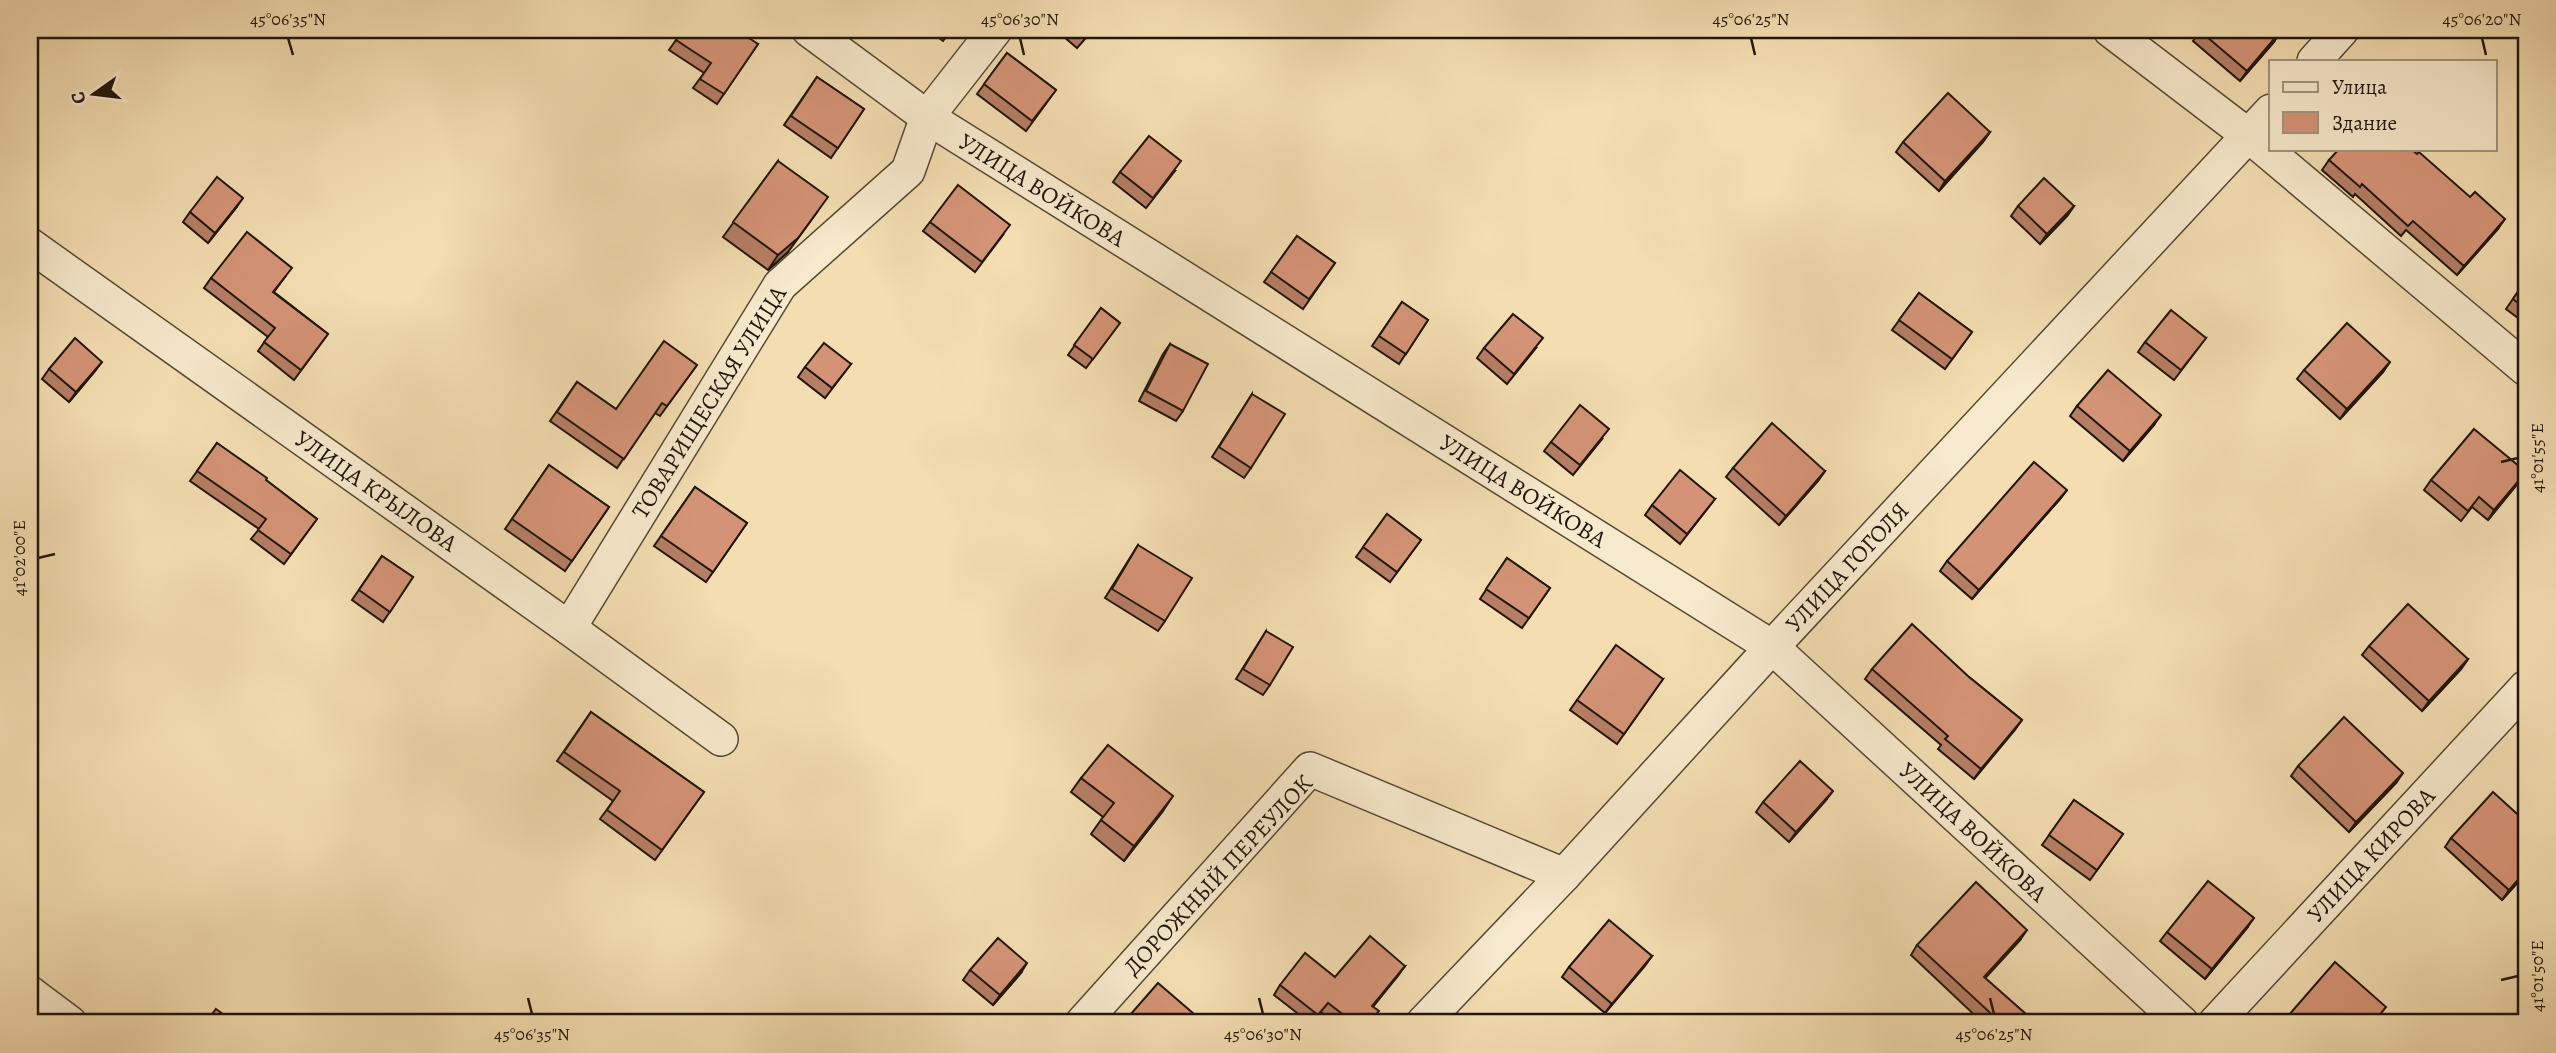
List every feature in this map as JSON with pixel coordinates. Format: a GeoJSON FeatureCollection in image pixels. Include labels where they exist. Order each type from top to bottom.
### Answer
{"type":"FeatureCollection","features":[{"type":"Feature","properties":{"kind":"street","name":"УЛИЦА ВОЙКОВА"},"geometry":{"type":"LineString","coordinates":[[809,30],[927,117],[1772,647],[2182,1023]]}},
{"type":"Feature","properties":{"kind":"street","name":"ТОВАРИЩЕСКАЯ УЛИЦА"},"geometry":{"type":"LineString","coordinates":[[569,628],[780,285],[908,171],[927,117],[995,30]]}},
{"type":"Feature","properties":{"kind":"street"},"geometry":{"type":"LineString","coordinates":[[2110,30],[2249,136],[2526,369]]}},
{"type":"Feature","properties":{"kind":"street"},"geometry":{"type":"LineString","coordinates":[[2315,60],[2342,30]]}},
{"type":"Feature","properties":{"kind":"street","name":"УЛИЦА ГОГОЛЯ"},"geometry":{"type":"LineString","coordinates":[[1423,1023],[1564,875],[1772,647],[2269,113]]}},
{"type":"Feature","properties":{"kind":"street","name":"УЛИЦА КРЫЛОВА"},"geometry":{"type":"LineString","coordinates":[[30,244],[721,739]]}},
{"type":"Feature","properties":{"kind":"street","name":"УЛИЦА КИРОВА"},"geometry":{"type":"LineString","coordinates":[[2215,1023],[2526,687]]}},
{"type":"Feature","properties":{"kind":"street","name":"ДОРОЖНЫЙ ПЕРЕУЛОК"},"geometry":{"type":"LineString","coordinates":[[1082,1023],[1310,769],[1564,875]]}},
{"type":"Feature","properties":{"kind":"street"},"geometry":{"type":"LineString","coordinates":[[30,993],[70,1023]]}},
{"type":"Feature","properties":{"kind":"building"},"geometry":{"type":"Polygon","coordinates":[[[683,30],[737,30],[758,44],[724,94],[700,79],[711,63],[676,40],[683,30]]]}},
{"type":"Feature","properties":{"kind":"building"},"geometry":{"type":"Polygon","coordinates":[[[1075,30],[1091,30],[1084,38],[1075,30]]]}},
{"type":"Feature","properties":{"kind":"building"},"geometry":{"type":"Polygon","coordinates":[[[2201,30],[2278,30],[2280,32],[2247,71],[2201,30]]]}},
{"type":"Feature","properties":{"kind":"building"},"geometry":{"type":"Polygon","coordinates":[[[1007,53],[1056,90],[1032,121],[984,84],[1007,53]]]}},
{"type":"Feature","properties":{"kind":"building"},"geometry":{"type":"Polygon","coordinates":[[[817,77],[864,109],[838,148],[791,116],[817,77]]]}},
{"type":"Feature","properties":{"kind":"building"},"geometry":{"type":"Polygon","coordinates":[[[1948,93],[1990,132],[1945,181],[1903,142],[1948,93]]]}},
{"type":"Feature","properties":{"kind":"building"},"geometry":{"type":"Polygon","coordinates":[[[1149,136],[1181,161],[1153,198],[1120,172],[1149,136]]]}},
{"type":"Feature","properties":{"kind":"building"},"geometry":{"type":"Polygon","coordinates":[[[2338,150],[2419,152],[2470,197],[2475,192],[2505,219],[2464,266],[2413,221],[2408,226],[2362,184],[2360,187],[2329,160],[2338,150]]]}},
{"type":"Feature","properties":{"kind":"building"},"geometry":{"type":"Polygon","coordinates":[[[778,161],[828,197],[798,238],[778,255],[733,222],[778,161]]]}},
{"type":"Feature","properties":{"kind":"building"},"geometry":{"type":"Polygon","coordinates":[[[217,177],[243,198],[215,233],[190,212],[217,177]]]}},
{"type":"Feature","properties":{"kind":"building"},"geometry":{"type":"Polygon","coordinates":[[[2044,178],[2074,206],[2047,234],[2018,206],[2044,178]]]}},
{"type":"Feature","properties":{"kind":"building"},"geometry":{"type":"Polygon","coordinates":[[[958,185],[1010,225],[982,262],[930,222],[958,185]]]}},
{"type":"Feature","properties":{"kind":"building"},"geometry":{"type":"Polygon","coordinates":[[[247,232],[292,268],[273,292],[328,334],[301,370],[264,342],[275,328],[211,278],[247,232]]]}},
{"type":"Feature","properties":{"kind":"building"},"geometry":{"type":"Polygon","coordinates":[[[1297,236],[1335,263],[1309,299],[1271,272],[1297,236]]]}},
{"type":"Feature","properties":{"kind":"building"},"geometry":{"type":"Polygon","coordinates":[[[2526,280],[2526,309],[2513,299],[2526,280]]]}},
{"type":"Feature","properties":{"kind":"building"},"geometry":{"type":"Polygon","coordinates":[[[1919,293],[1972,332],[1952,359],[1899,320],[1919,293]]]}},
{"type":"Feature","properties":{"kind":"building"},"geometry":{"type":"Polygon","coordinates":[[[1402,302],[1428,320],[1406,354],[1379,336],[1402,302]]]}},
{"type":"Feature","properties":{"kind":"building"},"geometry":{"type":"Polygon","coordinates":[[[1101,308],[1120,323],[1093,359],[1074,345],[1101,308]]]}},
{"type":"Feature","properties":{"kind":"building"},"geometry":{"type":"Polygon","coordinates":[[[2171,310],[2206,338],[2181,370],[2145,342],[2171,310]]]}},
{"type":"Feature","properties":{"kind":"building"},"geometry":{"type":"Polygon","coordinates":[[[1513,314],[1543,338],[1514,374],[1484,348],[1513,314]]]}},
{"type":"Feature","properties":{"kind":"building"},"geometry":{"type":"Polygon","coordinates":[[[2347,323],[2390,362],[2347,409],[2304,370],[2347,323]]]}},
{"type":"Feature","properties":{"kind":"building"},"geometry":{"type":"Polygon","coordinates":[[[75,338],[102,362],[76,392],[49,369],[75,338]]]}},
{"type":"Feature","properties":{"kind":"building"},"geometry":{"type":"Polygon","coordinates":[[[664,341],[697,365],[667,406],[662,403],[624,459],[557,412],[577,382],[616,409],[664,341]]]}},
{"type":"Feature","properties":{"kind":"building"},"geometry":{"type":"Polygon","coordinates":[[[824,343],[851,364],[832,388],[805,367],[824,343]]]}},
{"type":"Feature","properties":{"kind":"building"},"geometry":{"type":"Polygon","coordinates":[[[1170,344],[1208,364],[1183,411],[1146,391],[1170,344]]]}},
{"type":"Feature","properties":{"kind":"building"},"geometry":{"type":"Polygon","coordinates":[[[2108,370],[2161,415],[2130,451],[2077,406],[2108,370]]]}},
{"type":"Feature","properties":{"kind":"building"},"geometry":{"type":"Polygon","coordinates":[[[1252,394],[1285,414],[1251,468],[1219,447],[1252,394]]]}},
{"type":"Feature","properties":{"kind":"building"},"geometry":{"type":"Polygon","coordinates":[[[1580,405],[1609,429],[1580,465],[1551,442],[1580,405]]]}},
{"type":"Feature","properties":{"kind":"building"},"geometry":{"type":"Polygon","coordinates":[[[1772,423],[1825,471],[1786,516],[1733,468],[1772,423]]]}},
{"type":"Feature","properties":{"kind":"building"},"geometry":{"type":"Polygon","coordinates":[[[2474,429],[2526,472],[2494,510],[2479,497],[2468,511],[2431,480],[2474,429]]]}},
{"type":"Feature","properties":{"kind":"building"},"geometry":{"type":"Polygon","coordinates":[[[217,443],[267,478],[266,480],[317,519],[291,554],[258,530],[266,519],[197,471],[217,443]]]}},
{"type":"Feature","properties":{"kind":"building"},"geometry":{"type":"Polygon","coordinates":[[[2034,462],[2067,490],[1979,590],[1947,561],[2034,462]]]}},
{"type":"Feature","properties":{"kind":"building"},"geometry":{"type":"Polygon","coordinates":[[[549,465],[609,507],[572,561],[512,519],[549,465]]]}},
{"type":"Feature","properties":{"kind":"building"},"geometry":{"type":"Polygon","coordinates":[[[1680,470],[1715,499],[1687,534],[1652,505],[1680,470]]]}},
{"type":"Feature","properties":{"kind":"building"},"geometry":{"type":"Polygon","coordinates":[[[695,487],[747,523],[713,572],[661,536],[695,487]]]}},
{"type":"Feature","properties":{"kind":"building"},"geometry":{"type":"Polygon","coordinates":[[[1387,514],[1421,540],[1397,572],[1363,547],[1387,514]]]}},
{"type":"Feature","properties":{"kind":"building"},"geometry":{"type":"Polygon","coordinates":[[[1138,545],[1192,578],[1165,621],[1112,589],[1138,545]]]}},
{"type":"Feature","properties":{"kind":"building"},"geometry":{"type":"Polygon","coordinates":[[[382,556],[413,577],[390,612],[359,590],[382,556]]]}},
{"type":"Feature","properties":{"kind":"building"},"geometry":{"type":"Polygon","coordinates":[[[1507,558],[1550,588],[1529,618],[1486,589],[1507,558]]]}},
{"type":"Feature","properties":{"kind":"building"},"geometry":{"type":"Polygon","coordinates":[[[2408,604],[2468,659],[2429,701],[2369,646],[2408,604]]]}},
{"type":"Feature","properties":{"kind":"building"},"geometry":{"type":"Polygon","coordinates":[[[1912,624],[1969,677],[2022,720],[1981,769],[1945,739],[1948,736],[1872,669],[1912,624]]]}},
{"type":"Feature","properties":{"kind":"building"},"geometry":{"type":"Polygon","coordinates":[[[1266,631],[1293,647],[1270,685],[1243,669],[1266,631]]]}},
{"type":"Feature","properties":{"kind":"building"},"geometry":{"type":"Polygon","coordinates":[[[1616,645],[1663,679],[1624,734],[1577,700],[1616,645]]]}},
{"type":"Feature","properties":{"kind":"building"},"geometry":{"type":"Polygon","coordinates":[[[591,712],[704,792],[662,850],[607,810],[620,791],[564,752],[591,712]]]}},
{"type":"Feature","properties":{"kind":"building"},"geometry":{"type":"Polygon","coordinates":[[[2344,717],[2403,773],[2356,822],[2298,766],[2344,717]]]}},
{"type":"Feature","properties":{"kind":"building"},"geometry":{"type":"Polygon","coordinates":[[[1108,745],[1173,796],[1134,846],[1101,820],[1114,803],[1081,778],[1108,745]]]}},
{"type":"Feature","properties":{"kind":"building"},"geometry":{"type":"Polygon","coordinates":[[[1800,761],[1833,791],[1796,832],[1763,802],[1800,761]]]}},
{"type":"Feature","properties":{"kind":"building"},"geometry":{"type":"Polygon","coordinates":[[[2493,792],[2526,822],[2526,871],[2509,890],[2451,838],[2493,792]]]}},
{"type":"Feature","properties":{"kind":"building"},"geometry":{"type":"Polygon","coordinates":[[[2074,800],[2123,834],[2097,870],[2049,835],[2074,800]]]}},
{"type":"Feature","properties":{"kind":"building"},"geometry":{"type":"Polygon","coordinates":[[[2208,881],[2254,918],[2212,969],[2167,932],[2208,881]]]}},
{"type":"Feature","properties":{"kind":"building"},"geometry":{"type":"Polygon","coordinates":[[[1976,882],[2027,930],[1984,977],[2036,1023],[1999,1023],[1917,945],[1976,882]]]}},
{"type":"Feature","properties":{"kind":"building"},"geometry":{"type":"Polygon","coordinates":[[[1609,920],[1652,956],[1612,1004],[1569,967],[1609,920]]]}},
{"type":"Feature","properties":{"kind":"building"},"geometry":{"type":"Polygon","coordinates":[[[1370,936],[1405,966],[1372,1006],[1379,1011],[1369,1023],[1354,1023],[1328,1003],[1318,1015],[1280,985],[1305,953],[1335,977],[1370,936]]]}},
{"type":"Feature","properties":{"kind":"building"},"geometry":{"type":"Polygon","coordinates":[[[998,938],[1027,963],[1000,995],[970,970],[998,938]]]}},
{"type":"Feature","properties":{"kind":"building"},"geometry":{"type":"Polygon","coordinates":[[[2335,962],[2386,1007],[2373,1023],[2282,1023],[2335,962]]]}},
{"type":"Feature","properties":{"kind":"building"},"geometry":{"type":"Polygon","coordinates":[[[1158,983],[1201,1020],[1198,1023],[1123,1023],[1158,983]]]}},
{"type":"Feature","properties":{"kind":"building"},"geometry":{"type":"Polygon","coordinates":[[[216,1009],[235,1023],[205,1023],[216,1009]]]}}]}
